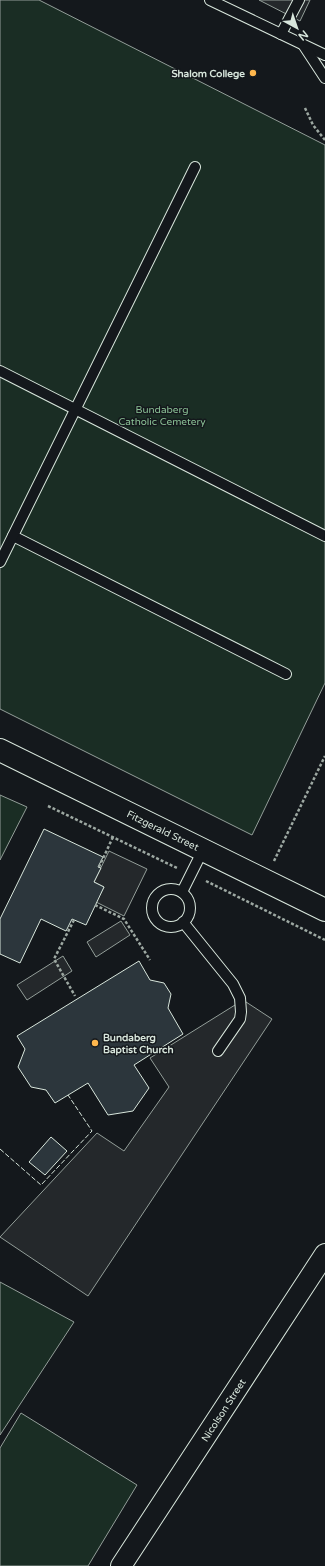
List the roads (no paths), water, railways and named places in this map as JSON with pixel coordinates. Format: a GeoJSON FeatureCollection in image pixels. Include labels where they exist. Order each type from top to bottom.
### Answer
{"type":"FeatureCollection","features":[{"type":"Feature","properties":{"kind":"street","name":"Fitzgerald Street"},"geometry":{"type":"LineString","coordinates":[[0,750],[325,910]]}},
{"type":"Feature","properties":{"kind":"street","name":"Nicolson Street"},"geometry":{"type":"LineString","coordinates":[[121,1566],[325,1254]]}},
{"type":"Feature","properties":{"kind":"lane"},"geometry":{"type":"LineString","coordinates":[[210,0],[304,46],[325,54]]}},
{"type":"Feature","properties":{"kind":"lane"},"geometry":{"type":"LineString","coordinates":[[281,34],[299,0]]}},
{"type":"Feature","properties":{"kind":"lane"},"geometry":{"type":"LineString","coordinates":[[304,46],[325,78]]}},
{"type":"Feature","properties":{"kind":"lane"},"geometry":{"type":"LineString","coordinates":[[0,562],[195,167]]}},
{"type":"Feature","properties":{"kind":"lane"},"geometry":{"type":"LineString","coordinates":[[0,371],[76,408],[325,536]]}},
{"type":"Feature","properties":{"kind":"lane"},"geometry":{"type":"LineString","coordinates":[[13,536],[286,674]]}},
{"type":"Feature","properties":{"kind":"lane"},"geometry":{"type":"LineString","coordinates":[[182,892],[203,850]]}},
{"type":"Feature","properties":{"kind":"lane"},"geometry":{"type":"LineString","coordinates":[[169,889],[182,892],[190,907],[184,922],[178,925],[167,926],[157,921],[152,911],[154,900],[163,891],[169,889]]}},
{"type":"Feature","properties":{"kind":"lane"},"geometry":{"type":"LineString","coordinates":[[184,922],[233,984],[240,998],[240,1019],[218,1051]]}},
{"type":"Feature","properties":{"kind":"place","name":"Shalom College"},"geometry":{"type":"Point","coordinates":[253,73]}},
{"type":"Feature","properties":{"kind":"place","name":"Bundaberg Baptist Church"},"geometry":{"type":"Point","coordinates":[95,1043]}},
{"type":"Feature","properties":{"kind":"park label","name":"Bundaberg Catholic Cemetery"},"geometry":{"type":"Point","coordinates":[162,414]}}]}
